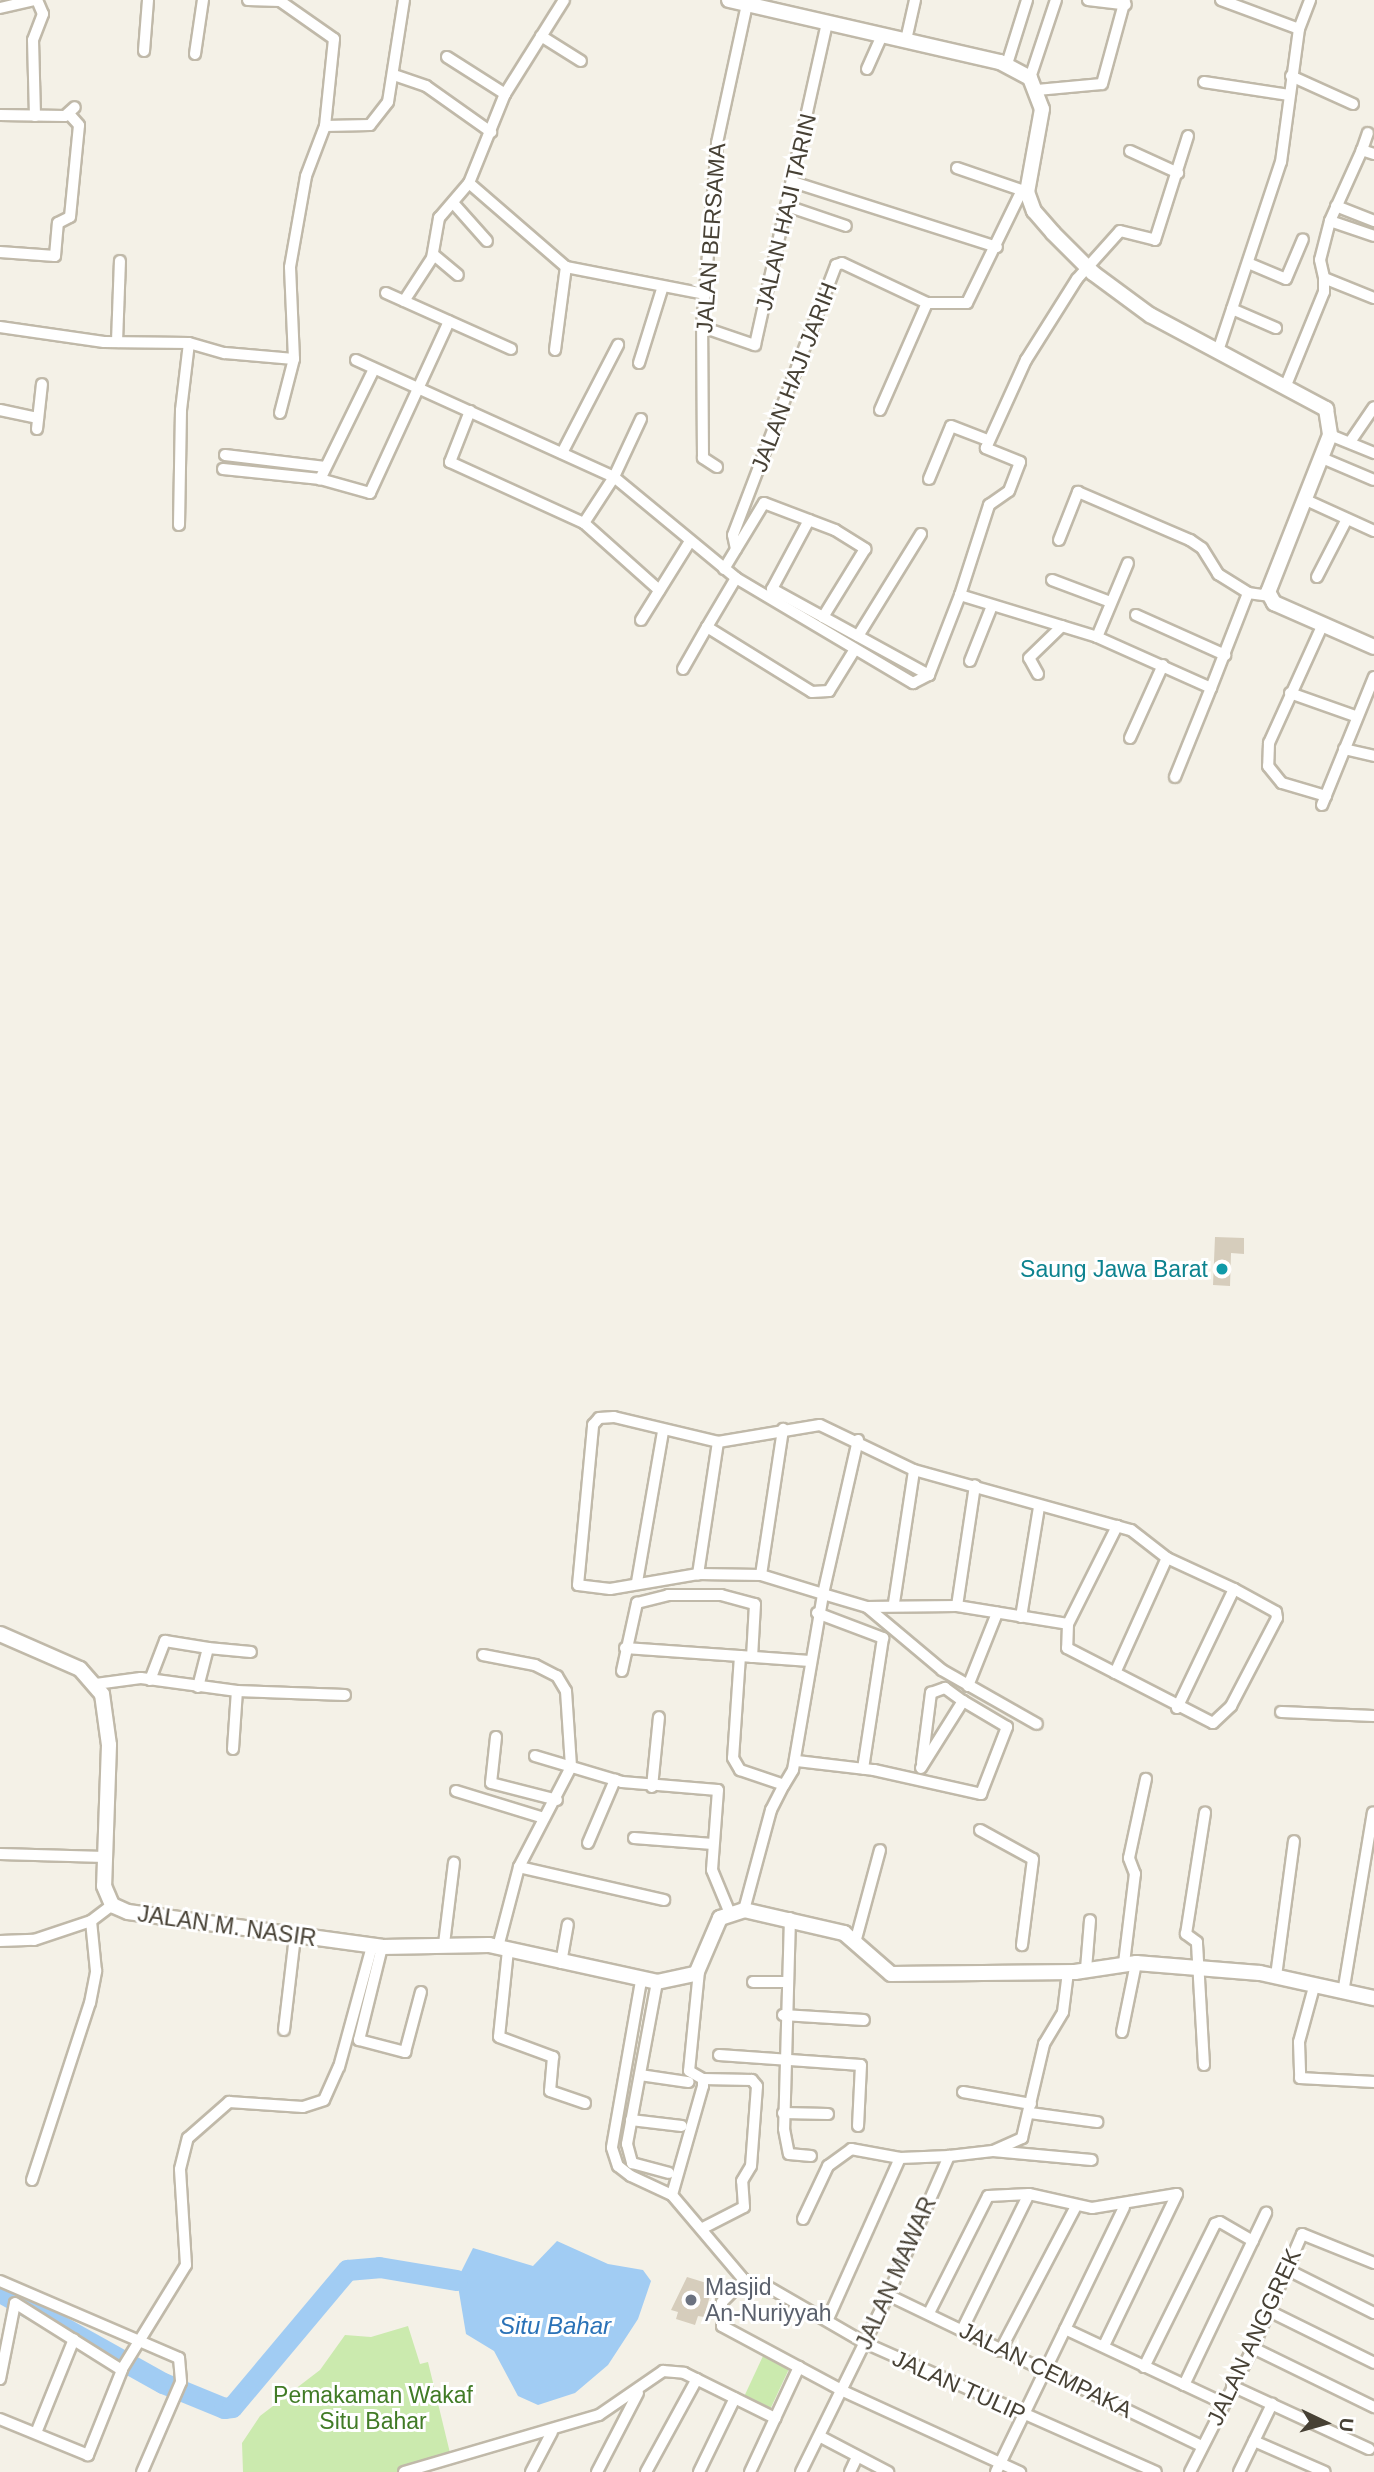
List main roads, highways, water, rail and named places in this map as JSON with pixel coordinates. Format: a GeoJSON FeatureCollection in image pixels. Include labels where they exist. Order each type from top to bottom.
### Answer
{"type":"FeatureCollection","features":[{"type":"Feature","properties":{"kind":"water","name":"Situ Bahar"},"geometry":{"type":"Polygon","coordinates":[[[557,2241],[608,2264],[643,2270],[651,2281],[638,2319],[608,2365],[575,2393],[538,2405],[518,2396],[494,2351],[466,2334],[457,2280],[473,2248],[533,2266],[557,2241]]]}},
{"type":"Feature","properties":{"kind":"waterway"},"geometry":{"type":"LineString","coordinates":[[0,2292],[163,2383],[224,2408],[232,2407],[347,2270],[379,2267],[457,2280]]}},
{"type":"Feature","properties":{"kind":"place","name":"Saung Jawa Barat"},"geometry":{"type":"Point","coordinates":[1222,1269]}},
{"type":"Feature","properties":{"kind":"place","name":"Masjid An-Nuriyyah"},"geometry":{"type":"Point","coordinates":[691,2300]}},
{"type":"Feature","properties":{"kind":"park label","name":"Pemakaman Wakaf Situ Bahar"},"geometry":{"type":"Point","coordinates":[373,2408]}}]}
